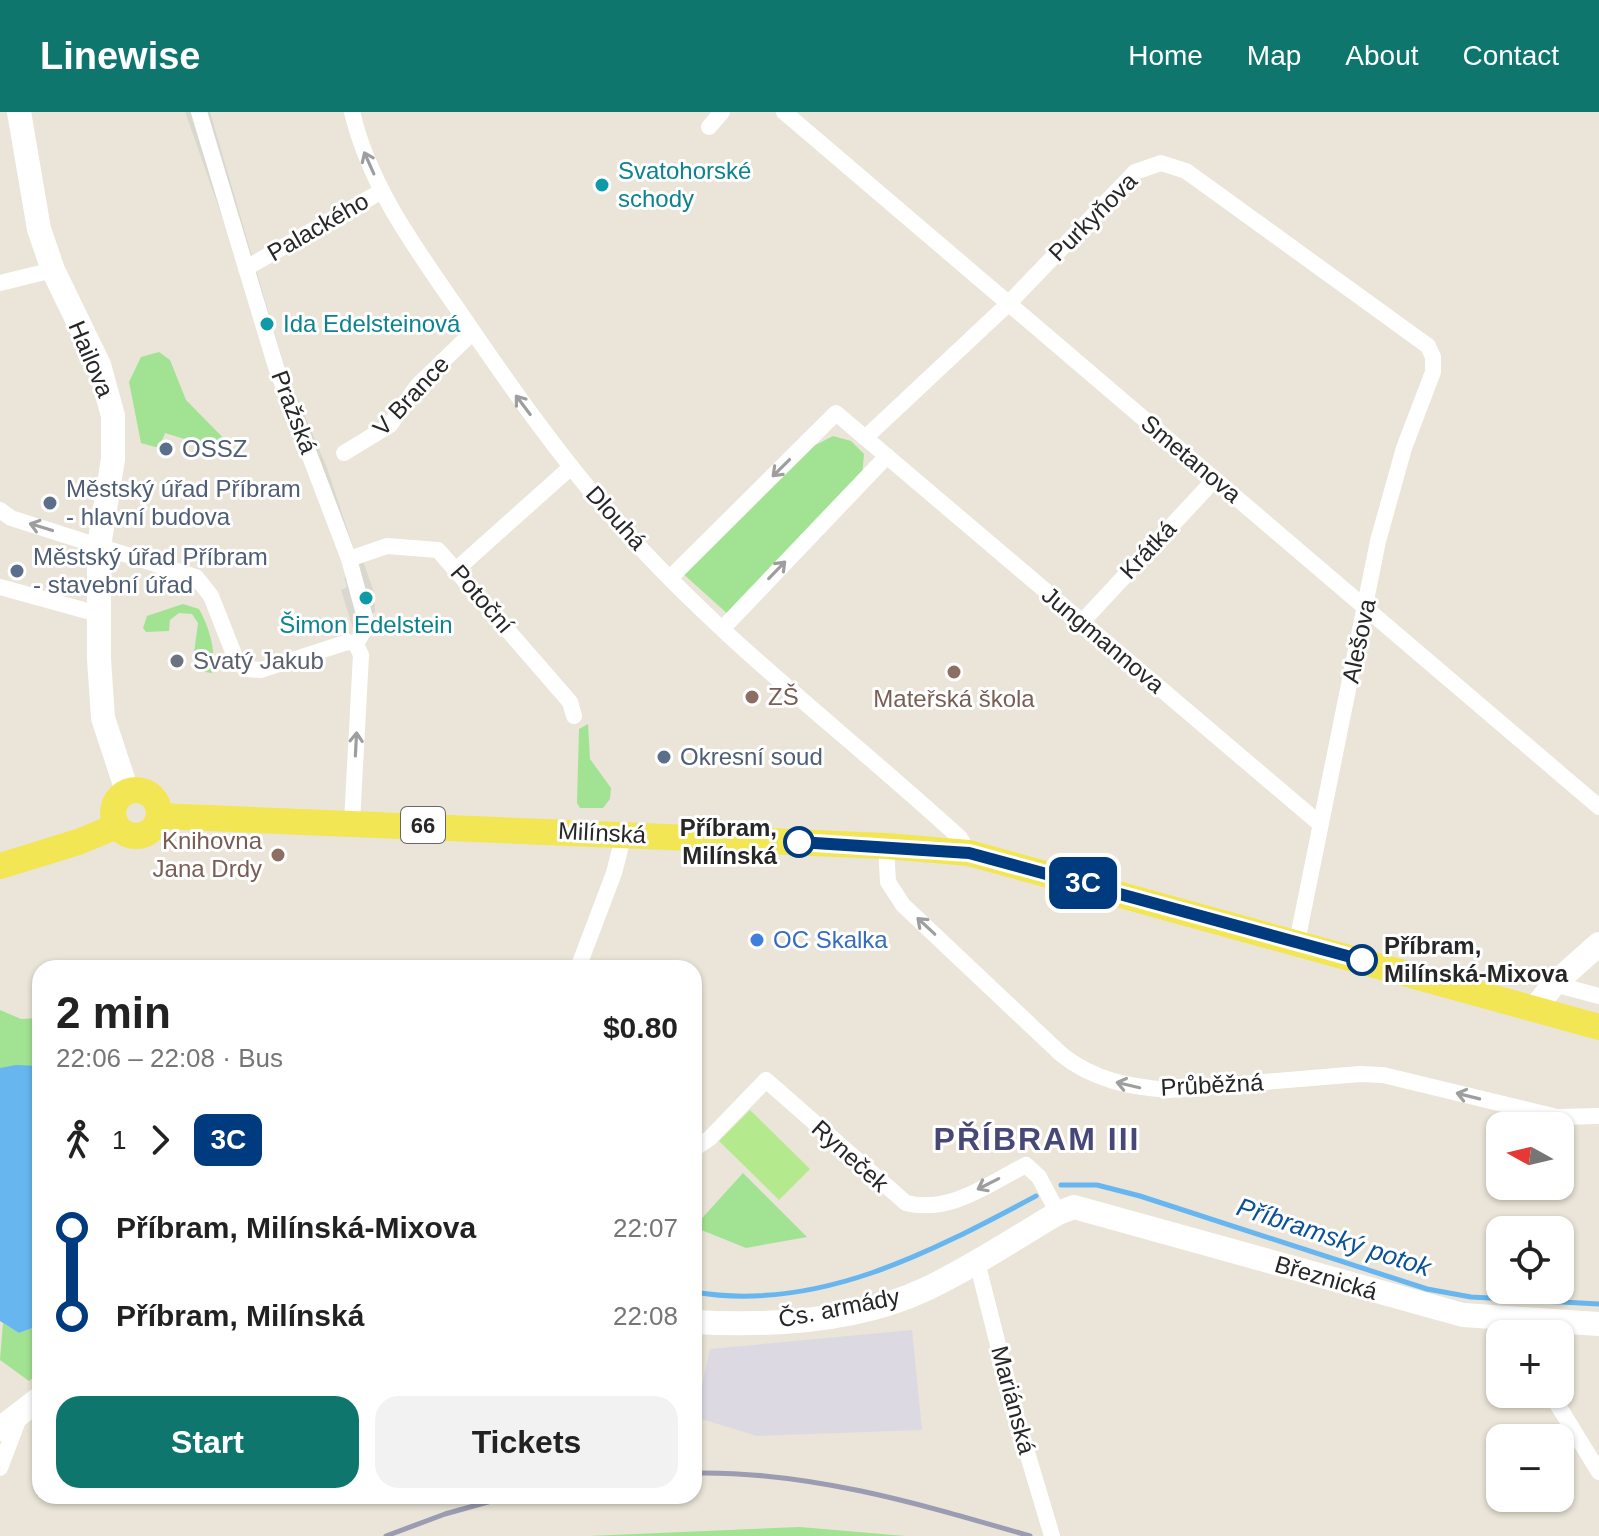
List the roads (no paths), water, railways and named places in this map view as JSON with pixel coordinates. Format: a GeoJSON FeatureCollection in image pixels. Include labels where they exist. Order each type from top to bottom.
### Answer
{"type":"FeatureCollection","features":[{"type":"Feature","properties":{"kind":"main road"},"geometry":{"type":"LineString","coordinates":[[0,866],[78,842],[117,826],[137,836],[152,830],[159,816],[156,800],[150,794],[127,791],[113,806],[117,826]]}},
{"type":"Feature","properties":{"kind":"main road","name":"66"},"geometry":{"type":"LineString","coordinates":[[159,816],[352,822]]}},
{"type":"Feature","properties":{"kind":"main road","name":"Milínská"},"geometry":{"type":"LineString","coordinates":[[352,822],[886,846],[969,853],[1599,1027]]}},
{"type":"Feature","properties":{"kind":"street","name":"Hailova"},"geometry":{"type":"LineString","coordinates":[[19,112],[46,249],[99,365],[113,416],[113,459],[92,544],[103,718],[127,791]]}},
{"type":"Feature","properties":{"kind":"street","name":"Pražská"},"geometry":{"type":"LineString","coordinates":[[199,112],[251,266],[276,367],[320,464],[352,557],[367,625],[356,644],[361,655],[352,822]]}},
{"type":"Feature","properties":{"kind":"street","name":"Dlouhá"},"geometry":{"type":"LineString","coordinates":[[352,112],[365,155],[406,234],[500,374],[571,467],[670,578],[960,838],[969,853]]}},
{"type":"Feature","properties":{"kind":"street"},"geometry":{"type":"LineString","coordinates":[[709,127],[722,112]]}},
{"type":"Feature","properties":{"kind":"street","name":"Smetanova"},"geometry":{"type":"LineString","coordinates":[[784,112],[1599,807]]}},
{"type":"Feature","properties":{"kind":"street","name":"Purkyňova"},"geometry":{"type":"LineString","coordinates":[[865,438],[1007,305],[1135,172],[1147,166],[1171,164],[1186,171],[1428,346]]}},
{"type":"Feature","properties":{"kind":"street","name":"Palackého"},"geometry":{"type":"LineString","coordinates":[[251,266],[382,191]]}},
{"type":"Feature","properties":{"kind":"street"},"geometry":{"type":"LineString","coordinates":[[0,283],[46,249]]}},
{"type":"Feature","properties":{"kind":"street","name":"V Brance"},"geometry":{"type":"LineString","coordinates":[[344,453],[390,425],[417,386],[473,332]]}},
{"type":"Feature","properties":{"kind":"street","name":"Alešova"},"geometry":{"type":"LineString","coordinates":[[1297,942],[1378,541],[1404,448],[1433,372],[1433,357],[1428,346]]}},
{"type":"Feature","properties":{"kind":"street","name":"Jungmannova"},"geometry":{"type":"LineString","coordinates":[[670,578],[836,413],[1320,824]]}},
{"type":"Feature","properties":{"kind":"street"},"geometry":{"type":"LineString","coordinates":[[724,627],[887,456]]}},
{"type":"Feature","properties":{"kind":"street"},"geometry":{"type":"LineString","coordinates":[[457,569],[571,467]]}},
{"type":"Feature","properties":{"kind":"street","name":"Krátká"},"geometry":{"type":"LineString","coordinates":[[1082,622],[1215,479]]}},
{"type":"Feature","properties":{"kind":"street"},"geometry":{"type":"LineString","coordinates":[[0,510],[11,518],[191,574],[211,596],[237,662],[246,669],[261,670],[348,642],[356,644]]}},
{"type":"Feature","properties":{"kind":"street","name":"Potoční"},"geometry":{"type":"LineString","coordinates":[[352,557],[387,546],[438,550],[570,702],[574,716]]}},
{"type":"Feature","properties":{"kind":"street"},"geometry":{"type":"LineString","coordinates":[[0,587],[98,614]]}},
{"type":"Feature","properties":{"kind":"street"},"geometry":{"type":"LineString","coordinates":[[581,960],[614,873],[624,834]]}},
{"type":"Feature","properties":{"kind":"street","name":"Průběžná"},"geometry":{"type":"LineString","coordinates":[[886,846],[888,882],[903,905],[1062,1055],[1092,1074],[1140,1088],[1169,1090],[1383,1075],[1557,1117],[1599,1116]]}},
{"type":"Feature","properties":{"kind":"street"},"geometry":{"type":"LineString","coordinates":[[1535,1008],[1554,984],[1599,944]]}},
{"type":"Feature","properties":{"kind":"street"},"geometry":{"type":"LineString","coordinates":[[1554,984],[1599,996]]}},
{"type":"Feature","properties":{"kind":"street","name":"Ryneček"},"geometry":{"type":"LineString","coordinates":[[702,1144],[766,1080],[906,1203],[935,1208],[951,1203],[1026,1165],[1039,1177],[1058,1213]]}},
{"type":"Feature","properties":{"kind":"street","name":"Březnická"},"geometry":{"type":"LineString","coordinates":[[1058,1213],[1074,1207],[1090,1209],[1391,1298],[1486,1321]]}},
{"type":"Feature","properties":{"kind":"street","name":"Čs. armády"},"geometry":{"type":"LineString","coordinates":[[702,1322],[779,1322],[873,1306],[922,1291],[1058,1213]]}},
{"type":"Feature","properties":{"kind":"street","name":"Mariánská"},"geometry":{"type":"LineString","coordinates":[[977,1262],[1015,1412],[1052,1536]]}},
{"type":"Feature","properties":{"kind":"street","name":"Březnická"},"geometry":{"type":"LineString","coordinates":[[1574,1325],[1599,1324]]}},
{"type":"Feature","properties":{"kind":"street"},"geometry":{"type":"LineString","coordinates":[[0,1429],[32,1405]]}},
{"type":"Feature","properties":{"kind":"street"},"geometry":{"type":"LineString","coordinates":[[1560,1408],[1599,1472]]}},
{"type":"Feature","properties":{"kind":"street"},"geometry":{"type":"LineString","coordinates":[[0,1468],[20,1415]]}},
{"type":"Feature","properties":{"kind":"water"},"geometry":{"type":"Polygon","coordinates":[[[32,1066],[32,1328],[19,1333],[0,1321],[0,1068],[32,1066]]]}},
{"type":"Feature","properties":{"kind":"waterway","name":"Příbramský potok"},"geometry":{"type":"LineString","coordinates":[[1061,1185],[1097,1185],[1140,1196],[1427,1289],[1471,1297],[1599,1304]]}},
{"type":"Feature","properties":{"kind":"waterway","name":"Příbramský potok"},"geometry":{"type":"LineString","coordinates":[[702,1293],[740,1296],[785,1294],[829,1286],[914,1257],[1036,1196]]}},
{"type":"Feature","properties":{"kind":"railway"},"geometry":{"type":"LineString","coordinates":[[702,1473],[780,1478],[864,1492],[1030,1536]]}},
{"type":"Feature","properties":{"kind":"railway"},"geometry":{"type":"LineString","coordinates":[[386,1536],[481,1504]]}},
{"type":"Feature","properties":{"kind":"place","name":"Svatohorské schody"},"geometry":{"type":"Point","coordinates":[602,185]}},
{"type":"Feature","properties":{"kind":"place","name":"Ida Edelsteinová"},"geometry":{"type":"Point","coordinates":[267,324]}},
{"type":"Feature","properties":{"kind":"place","name":"OSSZ"},"geometry":{"type":"Point","coordinates":[166,449]}},
{"type":"Feature","properties":{"kind":"place","name":"Městský úřad Příbram - hlavní budova"},"geometry":{"type":"Point","coordinates":[50,503]}},
{"type":"Feature","properties":{"kind":"place","name":"Městský úřad Příbram - stavební úřad"},"geometry":{"type":"Point","coordinates":[17,571]}},
{"type":"Feature","properties":{"kind":"place","name":"Šimon Edelstein"},"geometry":{"type":"Point","coordinates":[366,598]}},
{"type":"Feature","properties":{"kind":"place","name":"Svatý Jakub"},"geometry":{"type":"Point","coordinates":[177,661]}},
{"type":"Feature","properties":{"kind":"place","name":"Mateřská škola"},"geometry":{"type":"Point","coordinates":[954,672]}},
{"type":"Feature","properties":{"kind":"place","name":"ZŠ"},"geometry":{"type":"Point","coordinates":[752,697]}},
{"type":"Feature","properties":{"kind":"place","name":"Okresní soud"},"geometry":{"type":"Point","coordinates":[664,757]}},
{"type":"Feature","properties":{"kind":"place","name":"Příbram, Milínská"},"geometry":{"type":"Point","coordinates":[799,842]}},
{"type":"Feature","properties":{"kind":"place","name":"Knihovna Jana Drdy"},"geometry":{"type":"Point","coordinates":[278,855]}},
{"type":"Feature","properties":{"kind":"place","name":"OC Skalka"},"geometry":{"type":"Point","coordinates":[757,940]}},
{"type":"Feature","properties":{"kind":"place","name":"Příbram, Milínská-Mixova"},"geometry":{"type":"Point","coordinates":[1362,960]}},
{"type":"Feature","properties":{"kind":"district","name":"PŘÍBRAM III"},"geometry":{"type":"Point","coordinates":[1037,1139]}}]}
